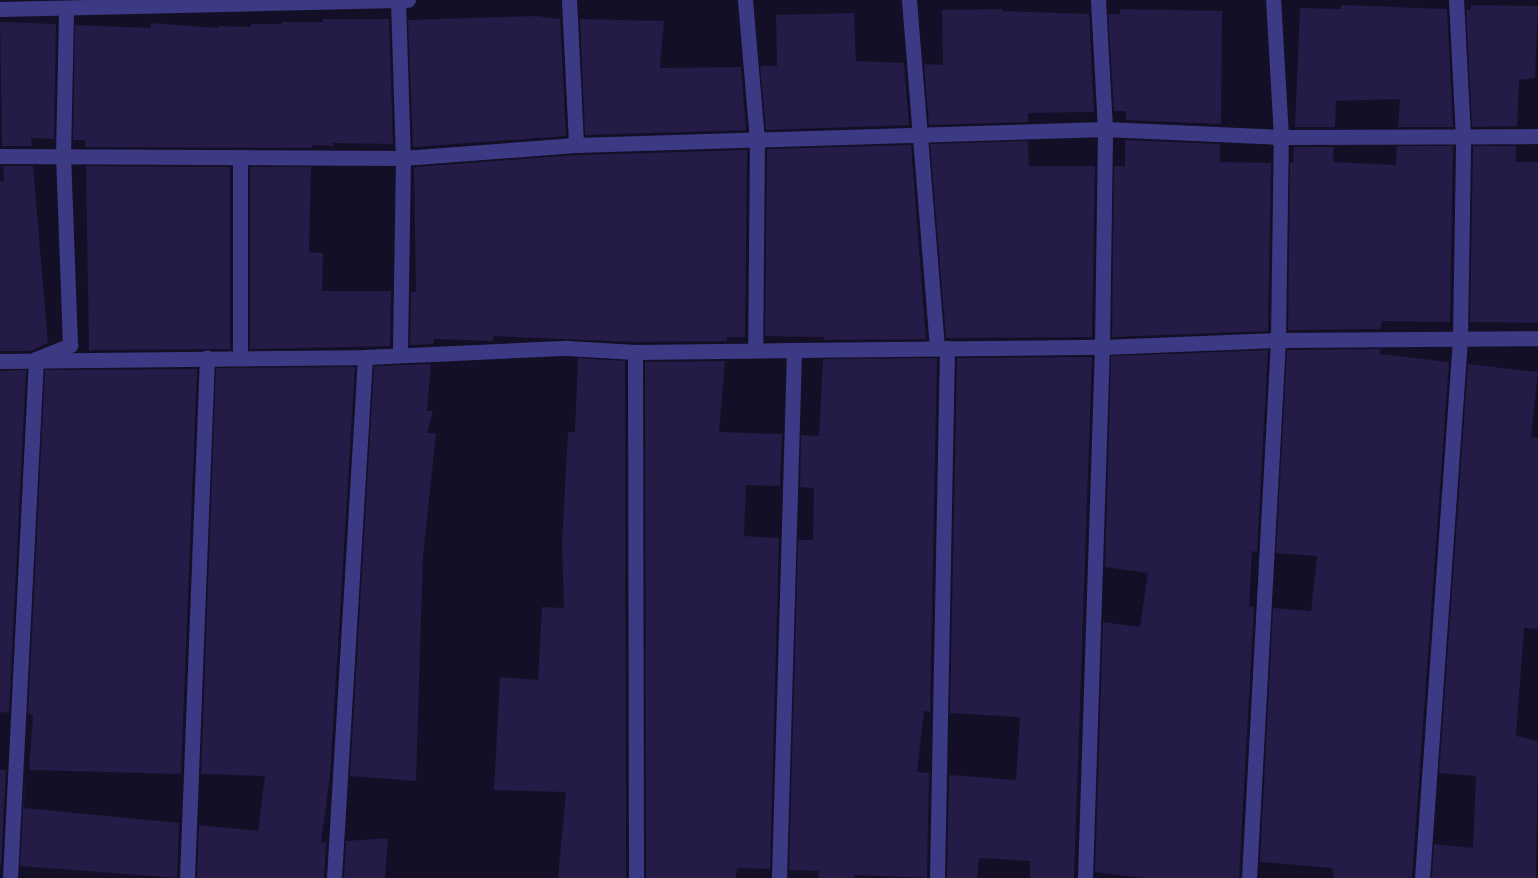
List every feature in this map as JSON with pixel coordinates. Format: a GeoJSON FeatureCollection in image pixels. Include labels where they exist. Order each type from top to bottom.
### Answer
{"type":"FeatureCollection","features":[{"type":"Feature","properties":{"kind":"street"},"geometry":{"type":"LineString","coordinates":[[0,9],[403,0],[400,355]]}},
{"type":"Feature","properties":{"kind":"street"},"geometry":{"type":"LineString","coordinates":[[569,0],[576,145]]}},
{"type":"Feature","properties":{"kind":"street"},"geometry":{"type":"LineString","coordinates":[[745,0],[757,141],[755,351]]}},
{"type":"Feature","properties":{"kind":"street"},"geometry":{"type":"LineString","coordinates":[[909,0],[918,137],[942,348],[937,878]]}},
{"type":"Feature","properties":{"kind":"street"},"geometry":{"type":"LineString","coordinates":[[1085,878],[1102,347],[1105,129],[1098,0]]}},
{"type":"Feature","properties":{"kind":"street"},"geometry":{"type":"LineString","coordinates":[[1249,878],[1278,340],[1281,137],[1273,0]]}},
{"type":"Feature","properties":{"kind":"street"},"geometry":{"type":"LineString","coordinates":[[1422,878],[1460,339],[1463,137],[1456,0]]}},
{"type":"Feature","properties":{"kind":"street"},"geometry":{"type":"LineString","coordinates":[[36,360],[70,345],[63,156],[66,9]]}},
{"type":"Feature","properties":{"kind":"street"},"geometry":{"type":"LineString","coordinates":[[0,156],[240,159],[403,158],[576,145],[918,137],[1105,129],[1281,137],[1538,136]]}},
{"type":"Feature","properties":{"kind":"street"},"geometry":{"type":"LineString","coordinates":[[240,159],[240,358]]}},
{"type":"Feature","properties":{"kind":"street"},"geometry":{"type":"LineString","coordinates":[[0,362],[207,357],[365,357],[567,348],[635,352],[755,351],[1102,347],[1278,340],[1538,338]]}},
{"type":"Feature","properties":{"kind":"street"},"geometry":{"type":"LineString","coordinates":[[779,878],[794,350]]}},
{"type":"Feature","properties":{"kind":"street"},"geometry":{"type":"LineString","coordinates":[[635,352],[636,878]]}},
{"type":"Feature","properties":{"kind":"street"},"geometry":{"type":"LineString","coordinates":[[187,878],[207,357]]}},
{"type":"Feature","properties":{"kind":"street"},"geometry":{"type":"LineString","coordinates":[[334,878],[365,357]]}},
{"type":"Feature","properties":{"kind":"street"},"geometry":{"type":"LineString","coordinates":[[10,878],[36,360]]}},
{"type":"Feature","properties":{"kind":"building"},"geometry":{"type":"Polygon","coordinates":[[[1341,5],[1447,9],[1453,127],[1398,127],[1400,99],[1336,101],[1335,127],[1295,127],[1300,8],[1341,9],[1341,5]]]}},
{"type":"Feature","properties":{"kind":"building"},"geometry":{"type":"Polygon","coordinates":[[[1471,5],[1538,6],[1535,78],[1519,80],[1517,126],[1472,127],[1466,10],[1471,10],[1471,5]]]}},
{"type":"Feature","properties":{"kind":"building"},"geometry":{"type":"Polygon","coordinates":[[[1002,9],[1002,11],[1089,14],[1094,112],[1028,113],[1028,122],[929,125],[924,64],[943,65],[942,10],[1002,9]]]}},
{"type":"Feature","properties":{"kind":"building"},"geometry":{"type":"Polygon","coordinates":[[[1120,9],[1222,11],[1221,124],[1126,120],[1126,111],[1114,111],[1108,14],[1120,14],[1120,9]]]}},
{"type":"Feature","properties":{"kind":"building"},"geometry":{"type":"Polygon","coordinates":[[[854,13],[856,61],[904,63],[909,125],[766,130],[760,66],[777,66],[776,15],[854,13]]]}},
{"type":"Feature","properties":{"kind":"building"},"geometry":{"type":"Polygon","coordinates":[[[537,16],[560,19],[566,136],[413,147],[408,20],[537,16]]]}},
{"type":"Feature","properties":{"kind":"building"},"geometry":{"type":"Polygon","coordinates":[[[323,19],[389,19],[393,144],[333,143],[333,146],[312,145],[311,148],[85,147],[85,140],[73,140],[75,25],[151,28],[151,23],[218,28],[218,26],[251,27],[251,24],[282,24],[282,22],[323,22],[323,19]]]}},
{"type":"Feature","properties":{"kind":"building"},"geometry":{"type":"Polygon","coordinates":[[[580,19],[664,21],[660,68],[741,67],[746,130],[585,135],[580,19]]]}},
{"type":"Feature","properties":{"kind":"building"},"geometry":{"type":"Polygon","coordinates":[[[0,22],[56,24],[54,139],[31,138],[32,146],[2,146],[0,22]]]}},
{"type":"Feature","properties":{"kind":"building"},"geometry":{"type":"Polygon","coordinates":[[[1125,140],[1220,144],[1220,162],[1271,163],[1268,331],[1112,337],[1114,166],[1125,166],[1125,140]]]}},
{"type":"Feature","properties":{"kind":"building"},"geometry":{"type":"Polygon","coordinates":[[[1028,141],[1029,166],[1095,166],[1092,337],[946,338],[930,144],[1028,141]]]}},
{"type":"Feature","properties":{"kind":"building"},"geometry":{"type":"Polygon","coordinates":[[[911,145],[926,339],[824,340],[824,337],[765,336],[767,149],[911,145]]]}},
{"type":"Feature","properties":{"kind":"building"},"geometry":{"type":"Polygon","coordinates":[[[1397,146],[1453,146],[1450,322],[1382,321],[1381,329],[1288,330],[1290,163],[1293,163],[1294,147],[1334,147],[1333,162],[1396,165],[1397,146]]]}},
{"type":"Feature","properties":{"kind":"building"},"geometry":{"type":"Polygon","coordinates":[[[1473,146],[1516,146],[1516,162],[1538,162],[1538,323],[1470,322],[1473,146]]]}},
{"type":"Feature","properties":{"kind":"building"},"geometry":{"type":"Polygon","coordinates":[[[747,150],[745,337],[727,337],[727,341],[635,342],[493,336],[493,341],[434,339],[433,344],[410,345],[411,292],[416,292],[414,167],[577,155],[747,150]]]}},
{"type":"Feature","properties":{"kind":"building"},"geometry":{"type":"Polygon","coordinates":[[[3,166],[33,166],[48,343],[31,351],[0,351],[0,181],[4,181],[3,166]]]}},
{"type":"Feature","properties":{"kind":"building"},"geometry":{"type":"Polygon","coordinates":[[[86,166],[230,167],[230,349],[89,350],[86,166]]]}},
{"type":"Feature","properties":{"kind":"building"},"geometry":{"type":"Polygon","coordinates":[[[250,167],[311,167],[309,252],[323,253],[322,291],[391,291],[390,346],[250,349],[250,167]]]}},
{"type":"Feature","properties":{"kind":"building"},"geometry":{"type":"Polygon","coordinates":[[[1380,349],[1380,354],[1449,362],[1412,878],[1334,878],[1332,868],[1260,862],[1273,608],[1311,611],[1317,556],[1276,553],[1287,350],[1380,349]]]}},
{"type":"Feature","properties":{"kind":"building"},"geometry":{"type":"Polygon","coordinates":[[[1268,350],[1257,552],[1252,551],[1249,606],[1254,607],[1239,878],[1142,878],[1095,872],[1103,622],[1140,627],[1148,573],[1105,567],[1111,356],[1268,350]]]}},
{"type":"Feature","properties":{"kind":"building"},"geometry":{"type":"Polygon","coordinates":[[[1092,357],[1074,878],[1030,878],[1030,861],[979,858],[977,878],[947,878],[949,775],[1016,780],[1020,717],[950,713],[957,358],[1092,357]]]}},
{"type":"Feature","properties":{"kind":"building"},"geometry":{"type":"Polygon","coordinates":[[[578,358],[625,361],[626,878],[558,878],[566,792],[494,790],[500,677],[538,680],[542,607],[564,608],[562,542],[568,432],[575,432],[578,358]]]}},
{"type":"Feature","properties":{"kind":"building"},"geometry":{"type":"Polygon","coordinates":[[[937,358],[930,712],[924,711],[917,772],[929,773],[927,878],[854,875],[854,878],[818,878],[819,871],[789,870],[798,540],[813,540],[814,488],[800,487],[801,435],[819,436],[823,359],[937,358]]]}},
{"type":"Feature","properties":{"kind":"building"},"geometry":{"type":"Polygon","coordinates":[[[725,361],[719,432],[782,434],[780,486],[746,485],[744,536],[779,538],[770,869],[737,868],[736,878],[646,878],[645,362],[725,361]]]}},
{"type":"Feature","properties":{"kind":"building"},"geometry":{"type":"Polygon","coordinates":[[[431,364],[427,411],[433,411],[427,433],[436,433],[423,557],[416,781],[350,776],[374,366],[431,364]]]}},
{"type":"Feature","properties":{"kind":"building"},"geometry":{"type":"Polygon","coordinates":[[[1468,364],[1538,372],[1531,437],[1538,438],[1538,629],[1524,628],[1516,736],[1538,741],[1536,878],[1432,878],[1434,844],[1473,848],[1476,776],[1439,773],[1468,364]]]}},
{"type":"Feature","properties":{"kind":"building"},"geometry":{"type":"Polygon","coordinates":[[[355,367],[330,776],[321,843],[326,842],[324,878],[197,878],[199,825],[258,831],[265,776],[201,774],[216,368],[355,367]]]}},
{"type":"Feature","properties":{"kind":"building"},"geometry":{"type":"Polygon","coordinates":[[[197,369],[181,774],[29,770],[33,715],[28,714],[45,370],[197,369]]]}},
{"type":"Feature","properties":{"kind":"building"},"geometry":{"type":"Polygon","coordinates":[[[26,370],[9,713],[0,712],[0,371],[26,370]]]}},
{"type":"Feature","properties":{"kind":"building"},"geometry":{"type":"Polygon","coordinates":[[[0,770],[6,770],[1,865],[0,865],[0,770]]]}},
{"type":"Feature","properties":{"kind":"building"},"geometry":{"type":"Polygon","coordinates":[[[25,772],[24,808],[179,823],[177,878],[20,866],[25,772]]]}},
{"type":"Feature","properties":{"kind":"building"},"geometry":{"type":"Polygon","coordinates":[[[388,838],[385,878],[344,878],[346,841],[388,838]]]}}]}
